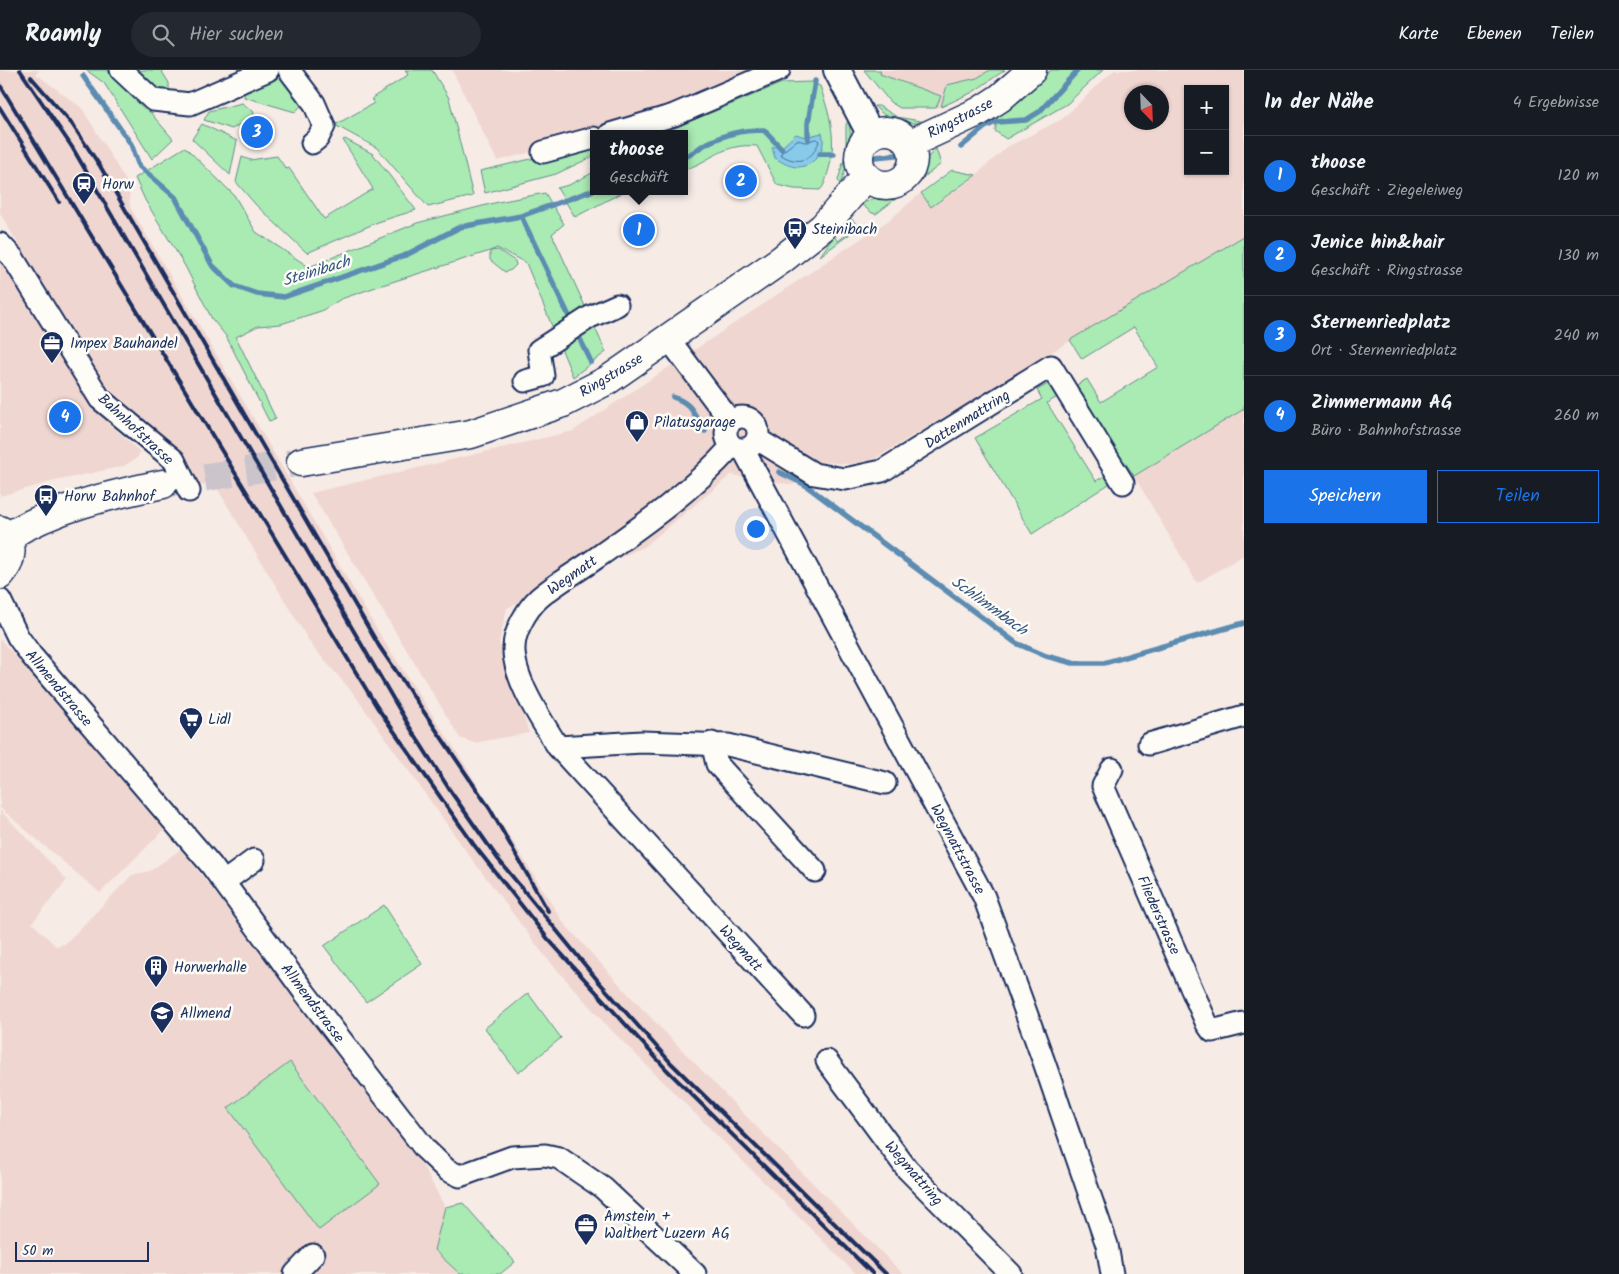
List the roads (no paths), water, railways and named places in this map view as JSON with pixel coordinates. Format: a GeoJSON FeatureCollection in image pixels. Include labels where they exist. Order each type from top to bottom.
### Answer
{"type":"FeatureCollection","features":[{"type":"Feature","properties":{"kind":"main road","name":"Ringstrasse"},"geometry":{"type":"LineString","coordinates":[[909,144],[980,110],[1000,98],[1032,70]]}},
{"type":"Feature","properties":{"kind":"main road"},"geometry":{"type":"LineString","coordinates":[[883,131],[895,132],[909,144],[913,163],[907,175],[901,180],[884,185],[866,177],[862,171],[859,158],[862,145],[871,135],[883,131]]}},
{"type":"Feature","properties":{"kind":"main road","name":"Ringstrasse"},"geometry":{"type":"LineString","coordinates":[[300,462],[471,434],[563,403],[608,380],[795,250],[839,210],[866,177]]}},
{"type":"Feature","properties":{"kind":"main road"},"geometry":{"type":"LineString","coordinates":[[0,575],[10,559],[11,549],[3,534],[85,502],[176,487]]}},
{"type":"Feature","properties":{"kind":"street"},"geometry":{"type":"LineString","coordinates":[[121,70],[152,100],[190,104],[268,70]]}},
{"type":"Feature","properties":{"kind":"street"},"geometry":{"type":"LineString","coordinates":[[289,70],[314,104],[324,126],[318,138],[312,143]]}},
{"type":"Feature","properties":{"kind":"street"},"geometry":{"type":"LineString","coordinates":[[623,130],[674,114],[778,70]]}},
{"type":"Feature","properties":{"kind":"street"},"geometry":{"type":"LineString","coordinates":[[837,70],[871,135]]}},
{"type":"Feature","properties":{"kind":"street"},"geometry":{"type":"LineString","coordinates":[[543,152],[590,139]]}},
{"type":"Feature","properties":{"kind":"street","name":"Bahnhofstrasse"},"geometry":{"type":"LineString","coordinates":[[0,244],[14,258],[100,399],[174,460],[176,487]]}},
{"type":"Feature","properties":{"kind":"street"},"geometry":{"type":"LineString","coordinates":[[525,381],[543,376],[539,350],[590,317],[617,305]]}},
{"type":"Feature","properties":{"kind":"street"},"geometry":{"type":"LineString","coordinates":[[668,338],[731,422]]}},
{"type":"Feature","properties":{"kind":"street","name":"Dattenmattring"},"geometry":{"type":"LineString","coordinates":[[744,445],[814,474],[845,479],[882,472],[1051,366],[1123,483]]}},
{"type":"Feature","properties":{"kind":"street"},"geometry":{"type":"LineString","coordinates":[[739,418],[752,421],[758,431],[744,445],[726,437],[726,431],[731,422],[739,418]]}},
{"type":"Feature","properties":{"kind":"street","name":"Wegmatt"},"geometry":{"type":"LineString","coordinates":[[744,445],[670,505],[538,599],[522,621],[514,647],[518,671],[529,697],[558,747],[803,1016]]}},
{"type":"Feature","properties":{"kind":"street","name":"Wegmattstrasse"},"geometry":{"type":"LineString","coordinates":[[744,445],[984,897],[1044,1062],[1107,1245],[1112,1274]]}},
{"type":"Feature","properties":{"kind":"street","name":"Allmendstrasse"},"geometry":{"type":"LineString","coordinates":[[0,600],[18,637],[31,655],[192,842],[224,882],[304,993],[420,1142],[447,1170],[460,1176],[512,1157],[545,1155],[559,1158],[603,1188],[695,1274]]}},
{"type":"Feature","properties":{"kind":"street"},"geometry":{"type":"LineString","coordinates":[[1149,744],[1244,716]]}},
{"type":"Feature","properties":{"kind":"street"},"geometry":{"type":"LineString","coordinates":[[558,747],[642,742],[712,743],[728,745],[884,783]]}},
{"type":"Feature","properties":{"kind":"street"},"geometry":{"type":"LineString","coordinates":[[712,743],[717,764],[815,871]]}},
{"type":"Feature","properties":{"kind":"street","name":"Fliederstrasse"},"geometry":{"type":"LineString","coordinates":[[1112,769],[1103,786],[1207,1024],[1212,1031],[1244,1023]]}},
{"type":"Feature","properties":{"kind":"street"},"geometry":{"type":"LineString","coordinates":[[224,882],[254,860]]}},
{"type":"Feature","properties":{"kind":"street","name":"Wegmattring"},"geometry":{"type":"LineString","coordinates":[[827,1062],[907,1169],[1011,1274]]}},
{"type":"Feature","properties":{"kind":"street"},"geometry":{"type":"LineString","coordinates":[[295,1274],[313,1255]]}},
{"type":"Feature","properties":{"kind":"water"},"geometry":{"type":"Polygon","coordinates":[[[822,133],[823,145],[821,151],[810,164],[795,167],[775,158],[772,147],[783,146],[796,134],[805,137],[822,133]]]}},
{"type":"Feature","properties":{"kind":"waterway"},"geometry":{"type":"LineString","coordinates":[[961,147],[985,127],[996,122],[1026,120],[1039,112],[1078,70]]}},
{"type":"Feature","properties":{"kind":"waterway","name":"Steinibach"},"geometry":{"type":"LineString","coordinates":[[83,76],[131,144],[139,166],[175,197],[212,265],[234,286],[257,294],[284,297],[406,255],[460,227],[521,216],[590,191]]}},
{"type":"Feature","properties":{"kind":"waterway","name":"Steinibach"},"geometry":{"type":"LineString","coordinates":[[808,140],[808,123],[815,81]]}},
{"type":"Feature","properties":{"kind":"waterway","name":"Steinibach"},"geometry":{"type":"LineString","coordinates":[[688,155],[719,138],[747,131],[764,130],[782,149]]}},
{"type":"Feature","properties":{"kind":"waterway"},"geometry":{"type":"LineString","coordinates":[[820,154],[834,154]]}},
{"type":"Feature","properties":{"kind":"waterway"},"geometry":{"type":"LineString","coordinates":[[875,157],[896,155]]}},
{"type":"Feature","properties":{"kind":"waterway"},"geometry":{"type":"LineString","coordinates":[[521,216],[591,362]]}},
{"type":"Feature","properties":{"kind":"waterway"},"geometry":{"type":"LineString","coordinates":[[673,397],[689,407],[705,431]]}},
{"type":"Feature","properties":{"kind":"waterway","name":"Schlimmbach"},"geometry":{"type":"LineString","coordinates":[[779,472],[804,484],[1016,643],[1046,656],[1073,663],[1104,663],[1244,623]]}},
{"type":"Feature","properties":{"kind":"tunnel"},"geometry":{"type":"LineString","coordinates":[[163,484],[301,462]]}},
{"type":"Feature","properties":{"kind":"railway"},"geometry":{"type":"LineString","coordinates":[[20,70],[72,147],[409,726],[451,792],[498,859],[599,982],[671,1063],[886,1274]]}},
{"type":"Feature","properties":{"kind":"railway"},"geometry":{"type":"LineString","coordinates":[[31,77],[72,124],[100,166],[379,646],[490,809],[548,911]]}},
{"type":"Feature","properties":{"kind":"railway"},"geometry":{"type":"LineString","coordinates":[[0,85],[377,707],[474,845],[548,939],[667,1070],[873,1274]]}},
{"type":"Feature","properties":{"kind":"railway"},"geometry":{"type":"LineString","coordinates":[[0,108],[59,202]]}},
{"type":"Feature","properties":{"kind":"place","name":"Sternenriedplatz"},"geometry":{"type":"Point","coordinates":[257,132]}},
{"type":"Feature","properties":{"kind":"place","name":"Jenice hin&hair"},"geometry":{"type":"Point","coordinates":[741,181]}},
{"type":"Feature","properties":{"kind":"place","name":"Horw"},"geometry":{"type":"Point","coordinates":[84,205]}},
{"type":"Feature","properties":{"kind":"place","name":"thoose"},"geometry":{"type":"Point","coordinates":[639,230]}},
{"type":"Feature","properties":{"kind":"place","name":"Steinibach"},"geometry":{"type":"Point","coordinates":[795,250]}},
{"type":"Feature","properties":{"kind":"place","name":"Impex Bauhandel"},"geometry":{"type":"Point","coordinates":[52,364]}},
{"type":"Feature","properties":{"kind":"place","name":"Zimmermann AG"},"geometry":{"type":"Point","coordinates":[65,417]}},
{"type":"Feature","properties":{"kind":"place","name":"Pilatusgarage"},"geometry":{"type":"Point","coordinates":[637,443]}},
{"type":"Feature","properties":{"kind":"place","name":"Horw Bahnhof"},"geometry":{"type":"Point","coordinates":[46,517]}},
{"type":"Feature","properties":{"kind":"place","name":"Lidl"},"geometry":{"type":"Point","coordinates":[191,740]}},
{"type":"Feature","properties":{"kind":"place","name":"Horwerhalle"},"geometry":{"type":"Point","coordinates":[156,988]}},
{"type":"Feature","properties":{"kind":"place","name":"Allmend"},"geometry":{"type":"Point","coordinates":[162,1034]}},
{"type":"Feature","properties":{"kind":"place","name":"Amstein + Walthert Luzern AG"},"geometry":{"type":"Point","coordinates":[586,1246]}}]}
